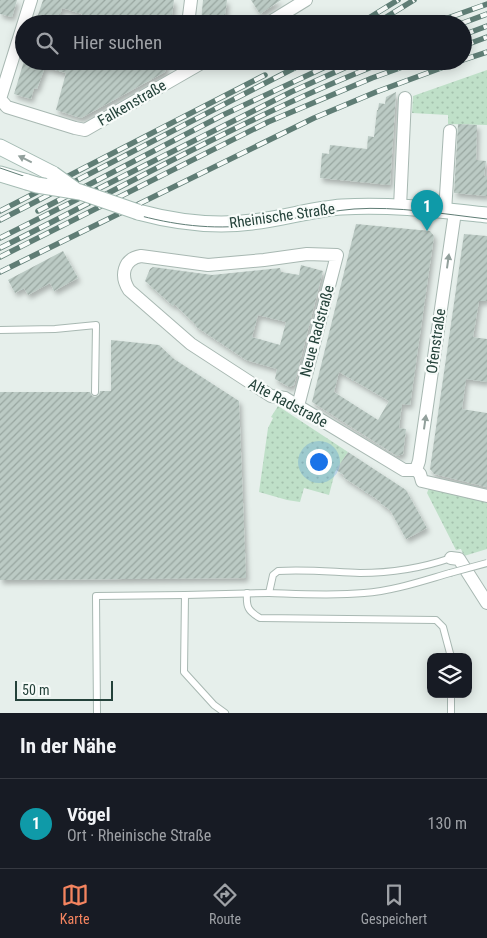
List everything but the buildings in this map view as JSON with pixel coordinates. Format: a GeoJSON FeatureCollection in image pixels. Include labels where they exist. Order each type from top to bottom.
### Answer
{"type":"FeatureCollection","features":[{"type":"Feature","properties":{"kind":"main road","name":"Rheinische Straße"},"geometry":{"type":"LineString","coordinates":[[0,147],[49,172],[80,192]]}},
{"type":"Feature","properties":{"kind":"main road","name":"Rheinische Straße"},"geometry":{"type":"LineString","coordinates":[[0,174],[37,185],[80,192],[138,212],[185,222],[231,224],[339,208],[372,206],[487,216]]}},
{"type":"Feature","properties":{"kind":"street"},"geometry":{"type":"LineString","coordinates":[[26,15],[31,0]]}},
{"type":"Feature","properties":{"kind":"street"},"geometry":{"type":"LineString","coordinates":[[189,15],[191,0]]}},
{"type":"Feature","properties":{"kind":"street"},"geometry":{"type":"LineString","coordinates":[[281,15],[306,0]]}},
{"type":"Feature","properties":{"kind":"street"},"geometry":{"type":"LineString","coordinates":[[0,99],[15,51]]}},
{"type":"Feature","properties":{"kind":"street","name":"Falkenstraße"},"geometry":{"type":"LineString","coordinates":[[0,99],[7,107],[85,130],[181,70]]}},
{"type":"Feature","properties":{"kind":"street"},"geometry":{"type":"LineString","coordinates":[[400,207],[405,98]]}},
{"type":"Feature","properties":{"kind":"street","name":"Ofenstraße"},"geometry":{"type":"LineString","coordinates":[[416,470],[420,461],[450,212],[450,131]]}},
{"type":"Feature","properties":{"kind":"street","name":"Alte Radstraße"},"geometry":{"type":"LineString","coordinates":[[337,255],[307,254],[208,265],[146,256],[136,257],[131,259],[125,268],[124,278],[129,290],[191,344],[271,396],[285,398],[404,470],[416,470],[420,474],[422,481],[487,496]]}},
{"type":"Feature","properties":{"kind":"street","name":"Neue Radstraße"},"geometry":{"type":"LineString","coordinates":[[298,406],[337,255]]}},
{"type":"Feature","properties":{"kind":"street"},"geometry":{"type":"LineString","coordinates":[[451,558],[459,559],[487,603]]}},
{"type":"Feature","properties":{"kind":"lane"},"geometry":{"type":"LineString","coordinates":[[0,330],[55,329],[96,325],[95,392]]}},
{"type":"Feature","properties":{"kind":"lane"},"geometry":{"type":"LineString","coordinates":[[269,593],[273,575],[278,571],[361,573],[394,571],[451,558]]}},
{"type":"Feature","properties":{"kind":"lane"},"geometry":{"type":"LineString","coordinates":[[97,713],[96,596],[366,593],[413,584],[487,563]]}},
{"type":"Feature","properties":{"kind":"lane"},"geometry":{"type":"LineString","coordinates":[[247,593],[247,607],[250,612],[260,618],[436,620],[443,627],[450,653]]}},
{"type":"Feature","properties":{"kind":"lane"},"geometry":{"type":"LineString","coordinates":[[186,595],[184,672],[214,705],[225,713]]}},
{"type":"Feature","properties":{"kind":"lane"},"geometry":{"type":"LineString","coordinates":[[451,698],[451,713]]}},
{"type":"Feature","properties":{"kind":"green space"},"geometry":{"type":"Polygon","coordinates":[[[487,70],[487,125],[448,124],[448,115],[412,113],[413,96],[487,70]]]}},
{"type":"Feature","properties":{"kind":"green space"},"geometry":{"type":"Polygon","coordinates":[[[278,406],[348,452],[335,472],[329,495],[304,488],[300,502],[259,492],[268,428],[273,418],[271,417],[278,406]]]}},
{"type":"Feature","properties":{"kind":"green space"},"geometry":{"type":"Polygon","coordinates":[[[429,488],[487,500],[487,549],[464,556],[461,549],[456,550],[427,493],[429,488]]]}},
{"type":"Feature","properties":{"kind":"tram line"},"geometry":{"type":"LineString","coordinates":[[0,168],[134,214],[193,226],[252,225],[341,210],[370,208],[420,211],[487,219]]}},
{"type":"Feature","properties":{"kind":"railway"},"geometry":{"type":"LineString","coordinates":[[374,15],[398,0]]}},
{"type":"Feature","properties":{"kind":"railway"},"geometry":{"type":"LineString","coordinates":[[390,15],[414,0]]}},
{"type":"Feature","properties":{"kind":"railway"},"geometry":{"type":"LineString","coordinates":[[456,15],[487,4]]}},
{"type":"Feature","properties":{"kind":"railway"},"geometry":{"type":"LineString","coordinates":[[472,20],[487,14]]}},
{"type":"Feature","properties":{"kind":"railway"},"geometry":{"type":"LineString","coordinates":[[472,32],[487,26]]}},
{"type":"Feature","properties":{"kind":"railway"},"geometry":{"type":"LineString","coordinates":[[472,43],[487,37]]}},
{"type":"Feature","properties":{"kind":"railway"},"geometry":{"type":"LineString","coordinates":[[472,57],[487,52]]}},
{"type":"Feature","properties":{"kind":"railway"},"geometry":{"type":"LineString","coordinates":[[0,220],[291,70]]}},
{"type":"Feature","properties":{"kind":"railway"},"geometry":{"type":"LineString","coordinates":[[38,211],[223,115],[319,70]]}},
{"type":"Feature","properties":{"kind":"railway"},"geometry":{"type":"LineString","coordinates":[[0,238],[291,92],[340,70]]}},
{"type":"Feature","properties":{"kind":"railway"},"geometry":{"type":"LineString","coordinates":[[0,248],[239,126],[364,70]]}},
{"type":"Feature","properties":{"kind":"railway"},"geometry":{"type":"LineString","coordinates":[[0,257],[268,122],[394,70]]}},
{"type":"Feature","properties":{"kind":"railway"},"geometry":{"type":"LineString","coordinates":[[0,272],[314,118],[436,70]]}},
{"type":"Feature","properties":{"kind":"railway"},"geometry":{"type":"LineString","coordinates":[[0,211],[265,75]]}},
{"type":"Feature","properties":{"kind":"place","name":"Vögel"},"geometry":{"type":"Point","coordinates":[427,231]}}]}
